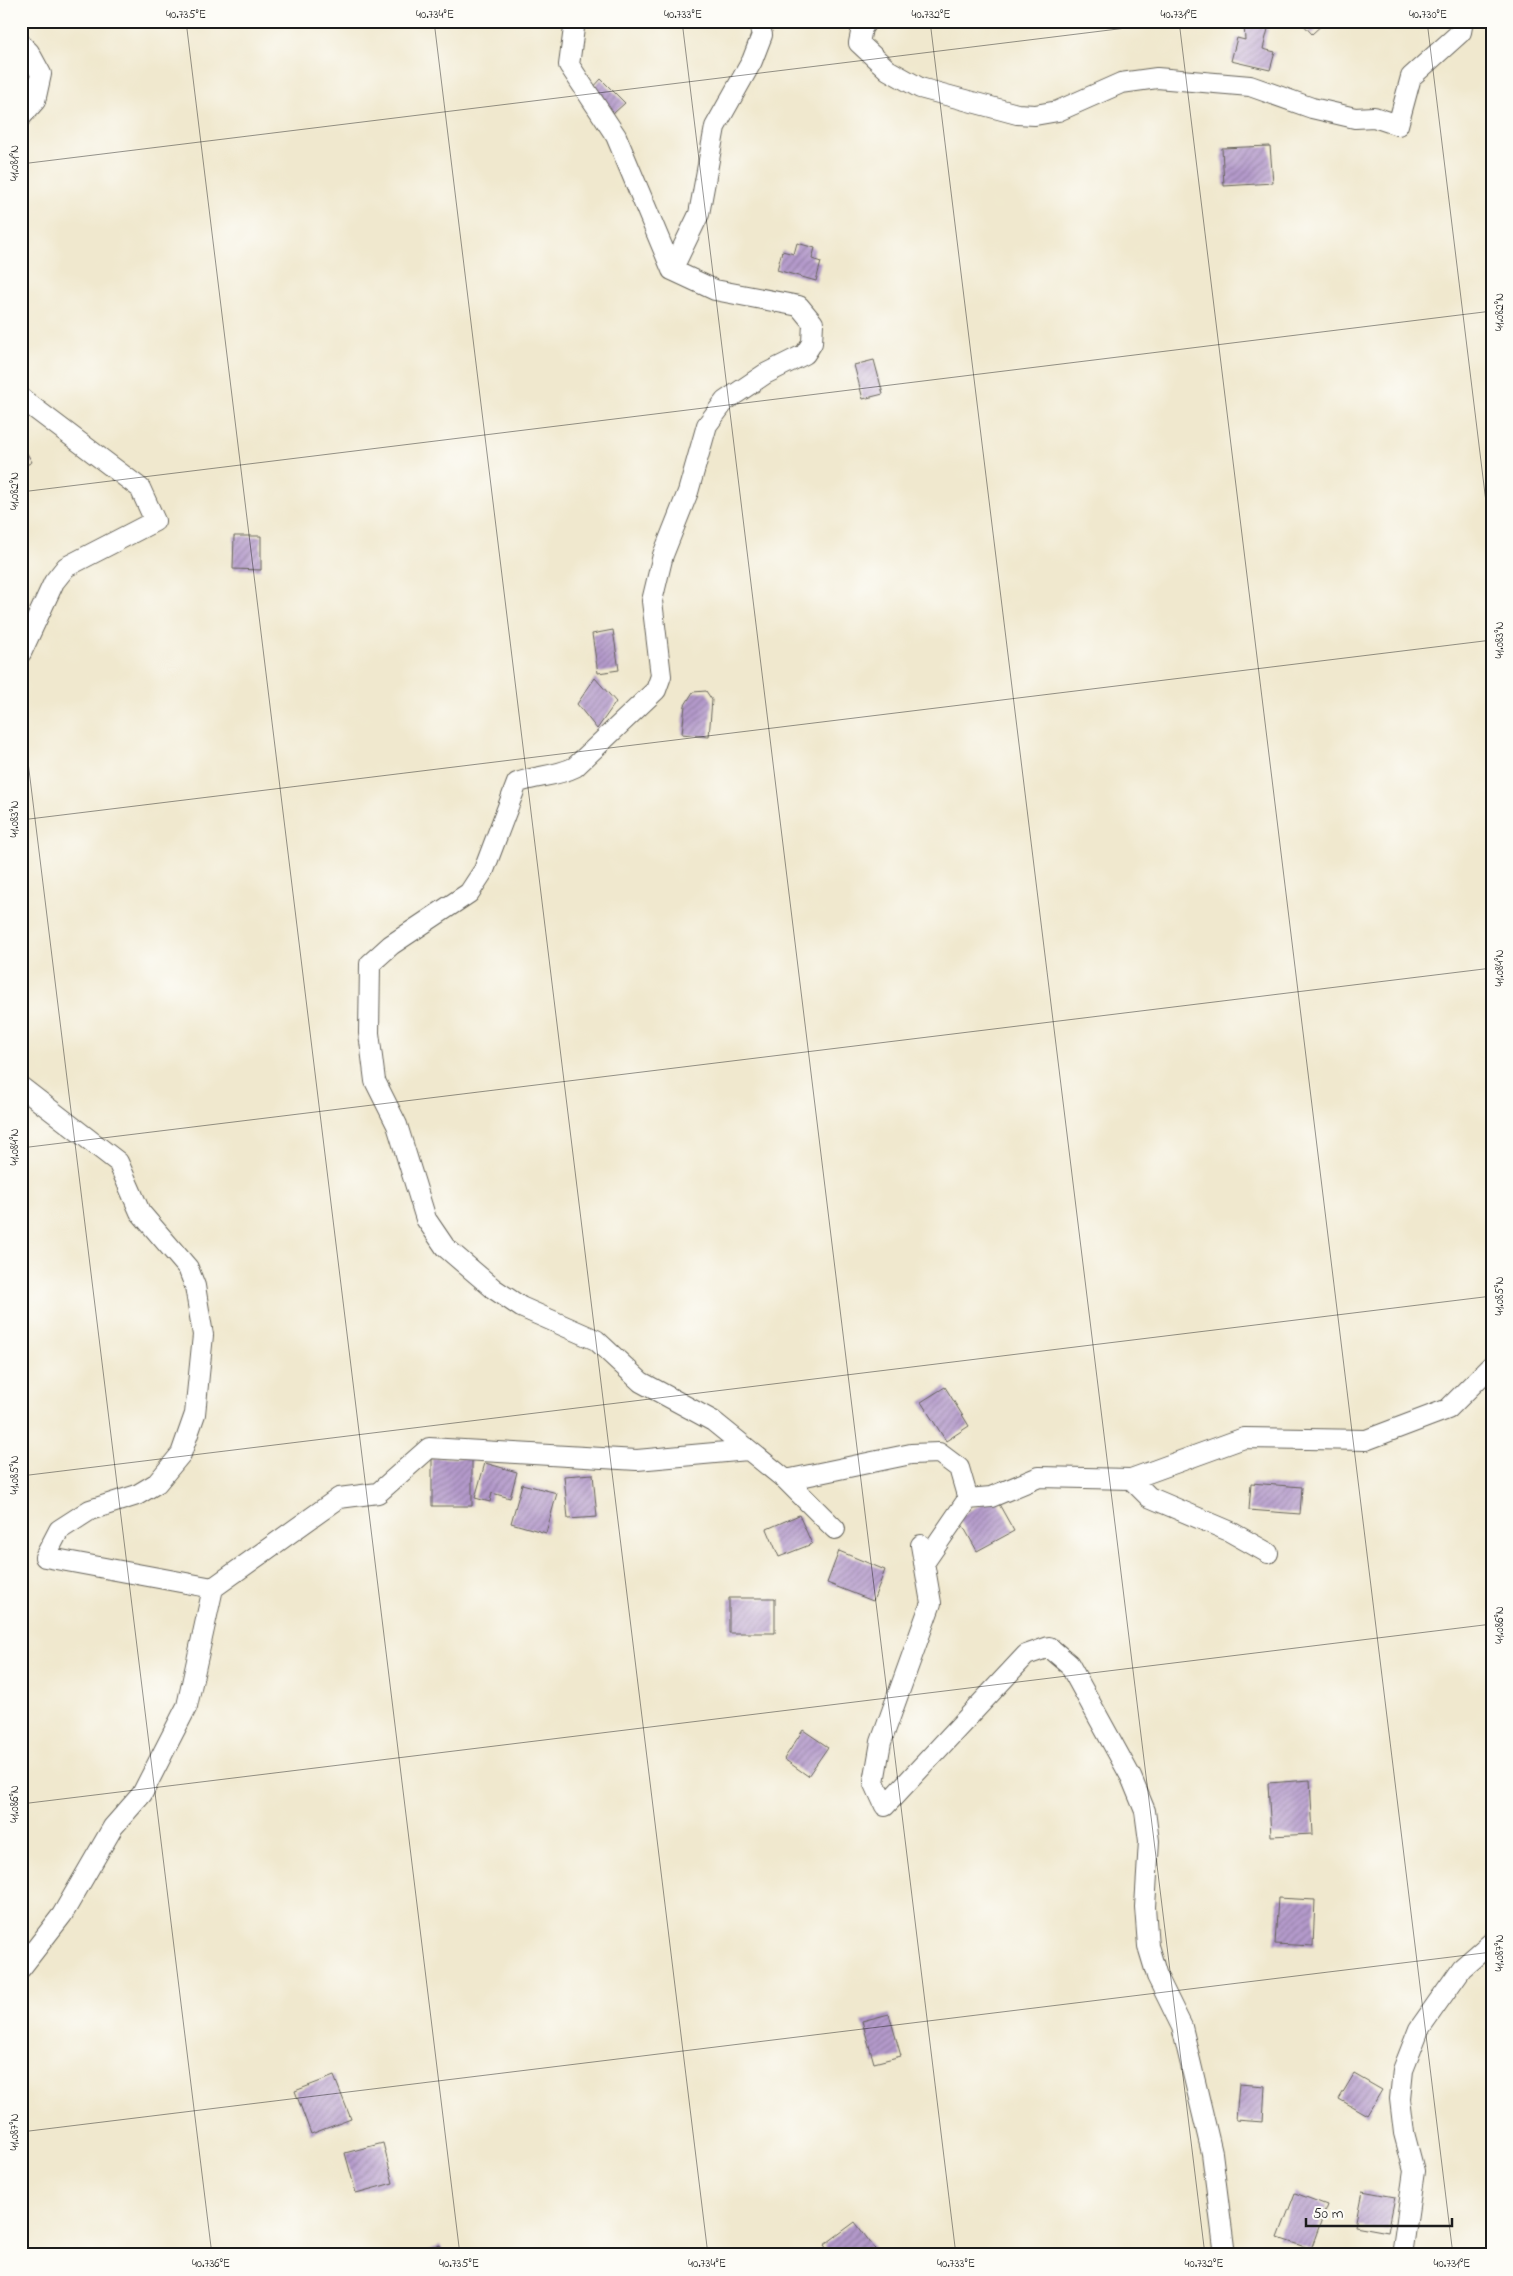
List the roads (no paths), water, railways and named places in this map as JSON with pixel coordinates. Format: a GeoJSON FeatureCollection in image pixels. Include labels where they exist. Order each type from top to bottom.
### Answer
{"type":"FeatureCollection","features":[{"type":"Feature","properties":{"kind":"street"},"geometry":{"type":"LineString","coordinates":[[575,21],[569,65],[616,136],[672,270],[715,290],[799,306],[813,323],[812,343],[805,354],[765,374],[724,401],[707,425],[688,492],[663,555],[652,601],[661,676],[656,690],[575,767],[560,774],[530,778],[517,784],[484,870],[469,893],[391,945],[370,964],[369,1033],[375,1081],[396,1125],[426,1219],[445,1247],[494,1289],[521,1307],[596,1340],[641,1382],[713,1422],[786,1480],[835,1528]]}},
{"type":"Feature","properties":{"kind":"street"},"geometry":{"type":"LineString","coordinates":[[672,270],[699,214],[715,127],[752,61],[762,34],[758,21]]}},
{"type":"Feature","properties":{"kind":"street"},"geometry":{"type":"LineString","coordinates":[[867,21],[862,28],[859,43],[888,70],[920,88],[1017,114],[1035,115],[1058,111],[1121,83],[1157,78],[1250,86],[1312,108],[1356,118],[1374,117],[1398,125],[1412,77],[1461,32],[1462,21]]}},
{"type":"Feature","properties":{"kind":"street"},"geometry":{"type":"LineString","coordinates":[[21,44],[29,52],[41,74],[35,102],[21,117]]}},
{"type":"Feature","properties":{"kind":"street"},"geometry":{"type":"LineString","coordinates":[[21,398],[140,488],[155,520],[66,567],[54,582],[21,653]]}},
{"type":"Feature","properties":{"kind":"street"},"geometry":{"type":"LineString","coordinates":[[21,1087],[118,1162],[140,1212],[188,1268],[195,1286],[203,1336],[195,1414],[182,1454],[157,1483],[137,1495],[90,1510],[59,1530],[45,1557],[213,1588]]}},
{"type":"Feature","properties":{"kind":"street"},"geometry":{"type":"LineString","coordinates":[[1225,2255],[1212,2153],[1182,2027],[1157,1976],[1148,1946],[1145,1907],[1148,1841],[1145,1811],[1131,1777],[1070,1664],[1049,1647],[1026,1655],[885,1806],[874,1782],[881,1742],[931,1603],[922,1554],[968,1499],[990,1497],[1038,1477],[1131,1479],[1244,1438],[1366,1440],[1448,1409],[1492,1365]]}},
{"type":"Feature","properties":{"kind":"street"},"geometry":{"type":"LineString","coordinates":[[21,1968],[62,1915],[113,1826],[142,1794],[187,1706],[213,1588],[338,1498],[378,1493],[429,1448],[638,1460],[748,1450]]}},
{"type":"Feature","properties":{"kind":"street"},"geometry":{"type":"LineString","coordinates":[[786,1480],[911,1454],[939,1453],[959,1468],[968,1499]]}},
{"type":"Feature","properties":{"kind":"street"},"geometry":{"type":"LineString","coordinates":[[1131,1479],[1149,1497],[1229,1531],[1268,1553]]}},
{"type":"Feature","properties":{"kind":"street"},"geometry":{"type":"LineString","coordinates":[[1402,2255],[1414,2171],[1404,2132],[1400,2099],[1403,2070],[1419,2029],[1462,1968],[1492,1942]]}}]}
